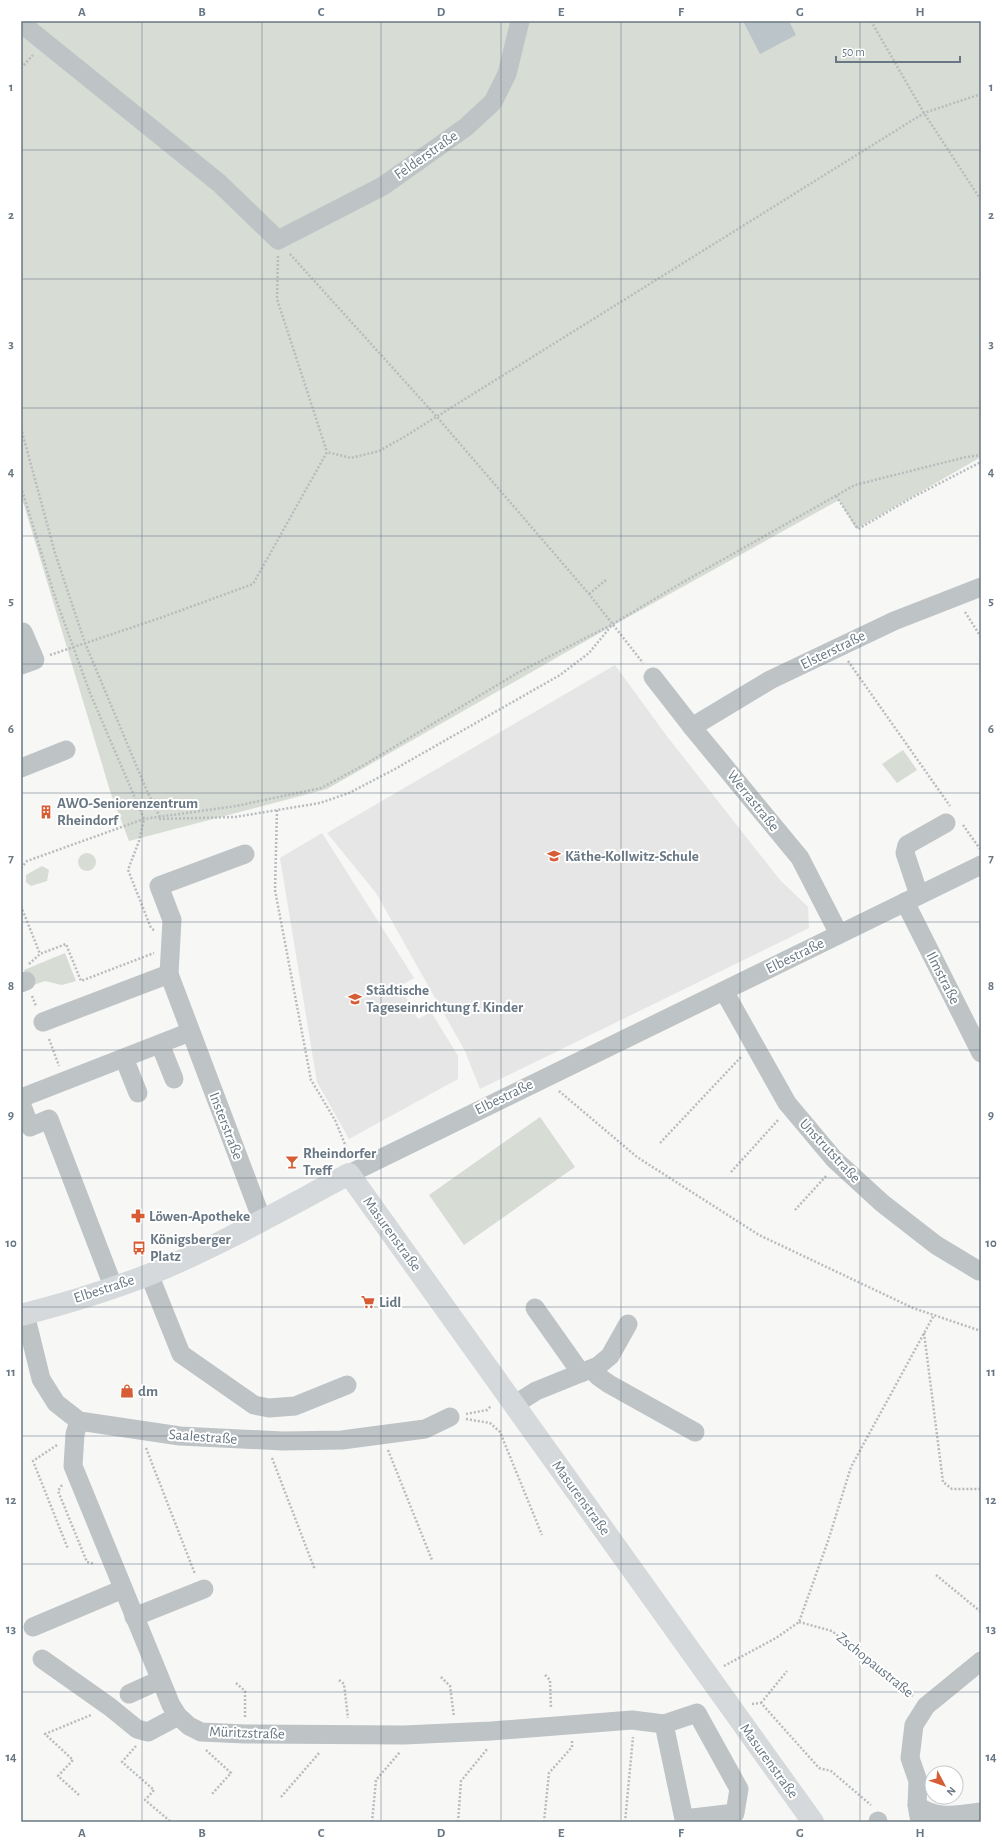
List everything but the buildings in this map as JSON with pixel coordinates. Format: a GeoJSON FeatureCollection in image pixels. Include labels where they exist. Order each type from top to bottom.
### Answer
{"type":"FeatureCollection","features":[{"type":"Feature","properties":{"kind":"main road","name":"Elbestraße"},"geometry":{"type":"LineString","coordinates":[[23,1314],[63,1303],[149,1274],[262,1220],[352,1172]]}},
{"type":"Feature","properties":{"kind":"main road","name":"Masurenstraße"},"geometry":{"type":"LineString","coordinates":[[352,1172],[514,1405],[813,1822]]}},
{"type":"Feature","properties":{"kind":"street","name":"Felderstraße"},"geometry":{"type":"LineString","coordinates":[[278,240],[383,186],[466,126],[493,102],[507,74],[520,21]]}},
{"type":"Feature","properties":{"kind":"street"},"geometry":{"type":"LineString","coordinates":[[21,23],[218,183],[278,240]]}},
{"type":"Feature","properties":{"kind":"street","name":"Elsterstraße"},"geometry":{"type":"LineString","coordinates":[[692,727],[770,680],[894,621],[981,587]]}},
{"type":"Feature","properties":{"kind":"street"},"geometry":{"type":"LineString","coordinates":[[23,632],[28,663]]}},
{"type":"Feature","properties":{"kind":"street","name":"Werrastraße"},"geometry":{"type":"LineString","coordinates":[[653,677],[692,727],[800,858],[838,934]]}},
{"type":"Feature","properties":{"kind":"street"},"geometry":{"type":"LineString","coordinates":[[21,768],[66,750]]}},
{"type":"Feature","properties":{"kind":"street","name":"Ilmstraße"},"geometry":{"type":"LineString","coordinates":[[952,817],[907,845],[905,853],[912,899],[981,1053]]}},
{"type":"Feature","properties":{"kind":"street","name":"Insterstraße"},"geometry":{"type":"LineString","coordinates":[[245,854],[160,886],[172,920],[169,974],[262,1220]]}},
{"type":"Feature","properties":{"kind":"street","name":"Elbestraße"},"geometry":{"type":"LineString","coordinates":[[352,1172],[981,864]]}},
{"type":"Feature","properties":{"kind":"street"},"geometry":{"type":"LineString","coordinates":[[43,1022],[169,974]]}},
{"type":"Feature","properties":{"kind":"street","name":"Unstrutstraße"},"geometry":{"type":"LineString","coordinates":[[724,991],[790,1107],[838,1163],[882,1203],[936,1245],[980,1272]]}},
{"type":"Feature","properties":{"kind":"street"},"geometry":{"type":"LineString","coordinates":[[21,1098],[190,1032]]}},
{"type":"Feature","properties":{"kind":"street"},"geometry":{"type":"LineString","coordinates":[[160,1044],[174,1079]]}},
{"type":"Feature","properties":{"kind":"street"},"geometry":{"type":"LineString","coordinates":[[124,1058],[138,1093]]}},
{"type":"Feature","properties":{"kind":"street"},"geometry":{"type":"LineString","coordinates":[[21,1103],[30,1127],[49,1119],[113,1286]]}},
{"type":"Feature","properties":{"kind":"street"},"geometry":{"type":"LineString","coordinates":[[149,1274],[181,1354],[254,1405],[269,1408],[295,1406],[347,1385]]}},
{"type":"Feature","properties":{"kind":"street"},"geometry":{"type":"LineString","coordinates":[[535,1308],[586,1371],[695,1432]]}},
{"type":"Feature","properties":{"kind":"street","name":"Saalestraße"},"geometry":{"type":"LineString","coordinates":[[23,1314],[41,1379],[56,1404],[77,1427],[140,1430],[180,1436],[265,1441],[342,1440],[425,1429],[450,1417]]}},
{"type":"Feature","properties":{"kind":"street"},"geometry":{"type":"LineString","coordinates":[[514,1405],[536,1392],[598,1366],[610,1356],[628,1324]]}},
{"type":"Feature","properties":{"kind":"street","name":"Müritzstraße"},"geometry":{"type":"LineString","coordinates":[[77,1427],[73,1466],[171,1705],[178,1716],[189,1726],[201,1732],[350,1736],[491,1731],[632,1720],[664,1724]]}},
{"type":"Feature","properties":{"kind":"street"},"geometry":{"type":"LineString","coordinates":[[33,1627],[123,1589]]}},
{"type":"Feature","properties":{"kind":"street"},"geometry":{"type":"LineString","coordinates":[[134,1617],[204,1589]]}},
{"type":"Feature","properties":{"kind":"street"},"geometry":{"type":"LineString","coordinates":[[42,1659],[110,1707],[137,1729],[148,1732],[178,1716]]}},
{"type":"Feature","properties":{"kind":"street","name":"Zschopaustraße"},"geometry":{"type":"LineString","coordinates":[[918,1813],[918,1781],[910,1758],[914,1725],[926,1706],[981,1661]]}},
{"type":"Feature","properties":{"kind":"street"},"geometry":{"type":"LineString","coordinates":[[129,1694],[160,1680]]}},
{"type":"Feature","properties":{"kind":"street"},"geometry":{"type":"LineString","coordinates":[[696,1713],[738,1788],[735,1813],[684,1819],[664,1724],[696,1713]]}},
{"type":"Feature","properties":{"kind":"street"},"geometry":{"type":"LineString","coordinates":[[918,1813],[926,1812],[954,1816],[981,1812]]}},
{"type":"Feature","properties":{"kind":"path"},"geometry":{"type":"LineString","coordinates":[[871,21],[924,113],[981,200]]}},
{"type":"Feature","properties":{"kind":"path"},"geometry":{"type":"LineString","coordinates":[[327,452],[351,458],[379,451],[437,417],[924,113],[981,94]]}},
{"type":"Feature","properties":{"kind":"path"},"geometry":{"type":"LineString","coordinates":[[278,240],[437,417],[589,594],[653,677]]}},
{"type":"Feature","properties":{"kind":"path"},"geometry":{"type":"LineString","coordinates":[[28,663],[160,618],[253,584],[327,452],[277,299],[278,240]]}},
{"type":"Feature","properties":{"kind":"path"},"geometry":{"type":"LineString","coordinates":[[21,428],[55,552],[85,643],[147,791],[160,817]]}},
{"type":"Feature","properties":{"kind":"path"},"geometry":{"type":"LineString","coordinates":[[21,868],[28,861],[144,819],[236,806],[321,788],[519,672],[613,624],[676,586],[855,485],[966,457],[981,455]]}},
{"type":"Feature","properties":{"kind":"path"},"geometry":{"type":"LineString","coordinates":[[836,496],[858,529],[915,496],[981,462]]}},
{"type":"Feature","properties":{"kind":"path"},"geometry":{"type":"LineString","coordinates":[[21,487],[54,594],[90,693],[144,819]]}},
{"type":"Feature","properties":{"kind":"path"},"geometry":{"type":"LineString","coordinates":[[589,594],[607,578]]}},
{"type":"Feature","properties":{"kind":"path"},"geometry":{"type":"LineString","coordinates":[[954,597],[981,637]]}},
{"type":"Feature","properties":{"kind":"path"},"geometry":{"type":"LineString","coordinates":[[144,819],[235,817],[320,803],[348,792],[395,769],[560,675],[589,653],[613,624]]}},
{"type":"Feature","properties":{"kind":"path"},"geometry":{"type":"LineString","coordinates":[[839,647],[952,817],[981,851]]}},
{"type":"Feature","properties":{"kind":"path"},"geometry":{"type":"LineString","coordinates":[[278,810],[275,890],[311,1080],[335,1120],[352,1172]]}},
{"type":"Feature","properties":{"kind":"path"},"geometry":{"type":"LineString","coordinates":[[21,906],[40,954],[66,944],[81,981],[170,944]]}},
{"type":"Feature","properties":{"kind":"path"},"geometry":{"type":"LineString","coordinates":[[660,1143],[754,1044]]}},
{"type":"Feature","properties":{"kind":"path"},"geometry":{"type":"LineString","coordinates":[[549,1075],[560,1093],[637,1157],[759,1235],[913,1308],[981,1331]]}},
{"type":"Feature","properties":{"kind":"path"},"geometry":{"type":"LineString","coordinates":[[731,1172],[790,1107]]}},
{"type":"Feature","properties":{"kind":"path"},"geometry":{"type":"LineString","coordinates":[[795,1210],[838,1163]]}},
{"type":"Feature","properties":{"kind":"path"},"geometry":{"type":"LineString","coordinates":[[708,1675],[776,1638],[800,1622],[852,1467],[934,1315]]}},
{"type":"Feature","properties":{"kind":"path"},"geometry":{"type":"LineString","coordinates":[[924,1332],[943,1482],[952,1489],[981,1489]]}},
{"type":"Feature","properties":{"kind":"path"},"geometry":{"type":"LineString","coordinates":[[450,1417],[487,1410],[492,1405]]}},
{"type":"Feature","properties":{"kind":"path"},"geometry":{"type":"LineString","coordinates":[[450,1417],[490,1422],[500,1432],[542,1535]]}},
{"type":"Feature","properties":{"kind":"path"},"geometry":{"type":"LineString","coordinates":[[68,1549],[33,1461],[77,1427]]}},
{"type":"Feature","properties":{"kind":"path"},"geometry":{"type":"LineString","coordinates":[[140,1430],[193,1570],[204,1589]]}},
{"type":"Feature","properties":{"kind":"path"},"geometry":{"type":"LineString","coordinates":[[382,1435],[432,1560]]}},
{"type":"Feature","properties":{"kind":"path"},"geometry":{"type":"LineString","coordinates":[[265,1441],[315,1570]]}},
{"type":"Feature","properties":{"kind":"path"},"geometry":{"type":"LineString","coordinates":[[936,1575],[981,1612]]}},
{"type":"Feature","properties":{"kind":"path","name":"Zschopaustraße"},"geometry":{"type":"LineString","coordinates":[[800,1622],[832,1631],[926,1706]]}},
{"type":"Feature","properties":{"kind":"path"},"geometry":{"type":"LineString","coordinates":[[761,1703],[788,1671]]}},
{"type":"Feature","properties":{"kind":"path"},"geometry":{"type":"LineString","coordinates":[[544,1675],[550,1680],[552,1726]]}},
{"type":"Feature","properties":{"kind":"path"},"geometry":{"type":"LineString","coordinates":[[441,1677],[450,1686],[456,1732]]}},
{"type":"Feature","properties":{"kind":"path"},"geometry":{"type":"LineString","coordinates":[[339,1680],[344,1684],[350,1736]]}},
{"type":"Feature","properties":{"kind":"path"},"geometry":{"type":"LineString","coordinates":[[236,1683],[245,1691],[245,1734]]}},
{"type":"Feature","properties":{"kind":"path"},"geometry":{"type":"LineString","coordinates":[[745,1706],[757,1702],[761,1703],[819,1768],[831,1771],[877,1817]]}},
{"type":"Feature","properties":{"kind":"path"},"geometry":{"type":"LineString","coordinates":[[79,1795],[58,1776],[73,1760],[45,1734],[110,1707]]}},
{"type":"Feature","properties":{"kind":"path"},"geometry":{"type":"LineString","coordinates":[[544,1822],[550,1773],[572,1747],[581,1724]]}},
{"type":"Feature","properties":{"kind":"path"},"geometry":{"type":"LineString","coordinates":[[458,1822],[461,1781],[492,1743],[491,1731]]}},
{"type":"Feature","properties":{"kind":"path"},"geometry":{"type":"LineString","coordinates":[[625,1822],[633,1731]]}},
{"type":"Feature","properties":{"kind":"path"},"geometry":{"type":"LineString","coordinates":[[148,1732],[122,1762],[154,1790],[145,1800],[171,1822]]}},
{"type":"Feature","properties":{"kind":"path"},"geometry":{"type":"LineString","coordinates":[[201,1732],[200,1745],[231,1773],[212,1794]]}},
{"type":"Feature","properties":{"kind":"path"},"geometry":{"type":"LineString","coordinates":[[281,1797],[323,1749],[322,1735]]}},
{"type":"Feature","properties":{"kind":"path"},"geometry":{"type":"LineString","coordinates":[[372,1822],[376,1780],[405,1747],[404,1735]]}},
{"type":"Feature","properties":{"kind":"shaded area"},"geometry":{"type":"Polygon","coordinates":[[[21,21],[981,21],[981,457],[856,529],[839,500],[612,626],[327,789],[129,841],[111,794],[21,495],[21,21]]]}},
{"type":"Feature","properties":{"kind":"shaded area"},"geometry":{"type":"Polygon","coordinates":[[[743,21],[789,21],[796,35],[760,54],[743,21]]]}},
{"type":"Feature","properties":{"kind":"shaded area","name":"Käthe-Kollwitz-Schule"},"geometry":{"type":"Polygon","coordinates":[[[615,665],[666,735],[780,880],[808,907],[809,928],[480,1089],[465,1051],[376,893],[327,833],[615,665]]]}},
{"type":"Feature","properties":{"kind":"shaded area"},"geometry":{"type":"Polygon","coordinates":[[[903,750],[917,770],[897,783],[882,764],[903,750]]]}},
{"type":"Feature","properties":{"kind":"shaded area","name":"Städtische Tageseinrichtung f. Kinder"},"geometry":{"type":"Polygon","coordinates":[[[322,833],[414,978],[400,986],[418,1019],[431,1012],[458,1056],[458,1079],[349,1139],[317,1082],[280,858],[322,833]]]}},
{"type":"Feature","properties":{"kind":"shaded area"},"geometry":{"type":"Polygon","coordinates":[[[87,853],[93,856],[96,862],[93,868],[87,871],[81,868],[78,862],[81,856],[87,853]]]}},
{"type":"Feature","properties":{"kind":"shaded area"},"geometry":{"type":"Polygon","coordinates":[[[42,866],[49,870],[47,881],[31,886],[26,882],[26,875],[42,866]]]}},
{"type":"Feature","properties":{"kind":"shaded area"},"geometry":{"type":"Polygon","coordinates":[[[65,953],[76,981],[62,985],[45,981],[31,986],[24,970],[65,953]]]}},
{"type":"Feature","properties":{"kind":"shaded area"},"geometry":{"type":"Polygon","coordinates":[[[540,1117],[575,1167],[464,1245],[429,1195],[540,1117]]]}},
{"type":"Feature","properties":{"kind":"place","name":"AWO-Seniorenzentrum Rheindorf"},"geometry":{"type":"Point","coordinates":[46,812]}},
{"type":"Feature","properties":{"kind":"place","name":"Käthe-Kollwitz-Schule"},"geometry":{"type":"Point","coordinates":[554,856]}},
{"type":"Feature","properties":{"kind":"place","name":"Städtische Tageseinrichtung f. Kinder"},"geometry":{"type":"Point","coordinates":[355,999]}},
{"type":"Feature","properties":{"kind":"place","name":"Rheindorfer Treff"},"geometry":{"type":"Point","coordinates":[292,1162]}},
{"type":"Feature","properties":{"kind":"place","name":"Löwen-Apotheke"},"geometry":{"type":"Point","coordinates":[138,1216]}},
{"type":"Feature","properties":{"kind":"place","name":"Königsberger Platz"},"geometry":{"type":"Point","coordinates":[139,1248]}},
{"type":"Feature","properties":{"kind":"place","name":"Lidl"},"geometry":{"type":"Point","coordinates":[368,1302]}},
{"type":"Feature","properties":{"kind":"place","name":"dm"},"geometry":{"type":"Point","coordinates":[127,1391]}}]}
